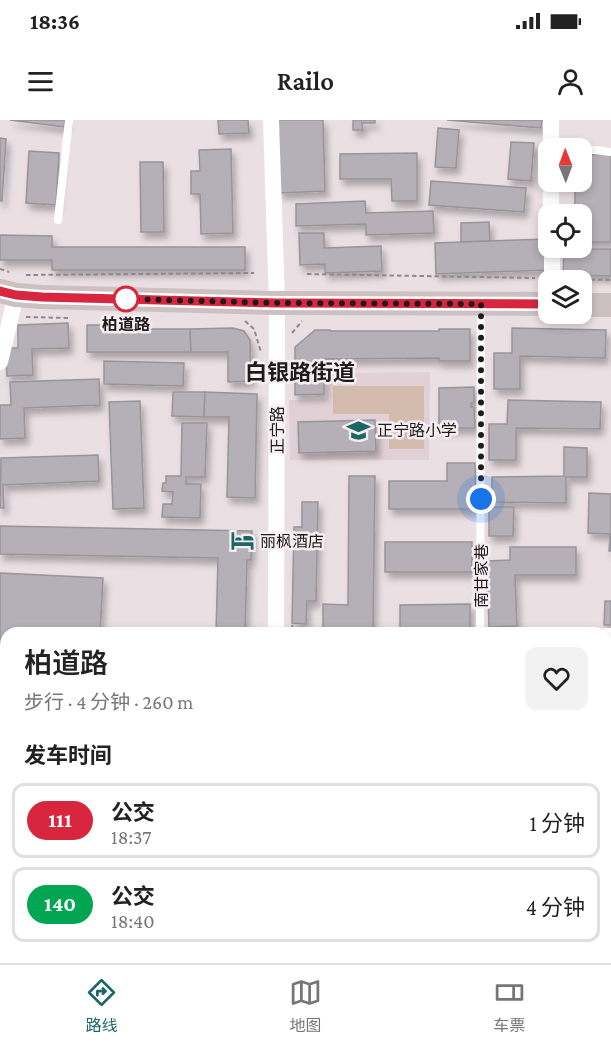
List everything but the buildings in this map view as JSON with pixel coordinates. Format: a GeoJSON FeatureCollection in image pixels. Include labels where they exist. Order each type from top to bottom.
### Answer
{"type":"FeatureCollection","features":[{"type":"Feature","properties":{"kind":"street","name":"正宁路"},"geometry":{"type":"LineString","coordinates":[[271,120],[277,303],[276,627]]}},
{"type":"Feature","properties":{"kind":"street"},"geometry":{"type":"LineString","coordinates":[[551,120],[551,138]]}},
{"type":"Feature","properties":{"kind":"street"},"geometry":{"type":"LineString","coordinates":[[0,362],[11,283],[277,303],[538,304]]}},
{"type":"Feature","properties":{"kind":"street"},"geometry":{"type":"LineString","coordinates":[[592,304],[611,305]]}},
{"type":"Feature","properties":{"kind":"lane"},"geometry":{"type":"LineString","coordinates":[[58,220],[69,120]]}},
{"type":"Feature","properties":{"kind":"lane"},"geometry":{"type":"LineString","coordinates":[[592,150],[611,152]]}},
{"type":"Feature","properties":{"kind":"lane","name":"南甘家巷"},"geometry":{"type":"LineString","coordinates":[[480,627],[481,304]]}},
{"type":"Feature","properties":{"kind":"path"},"geometry":{"type":"LineString","coordinates":[[0,269],[11,283],[254,273]]}},
{"type":"Feature","properties":{"kind":"path"},"geometry":{"type":"LineString","coordinates":[[307,274],[538,279]]}},
{"type":"Feature","properties":{"kind":"path"},"geometry":{"type":"LineString","coordinates":[[592,280],[611,280]]}},
{"type":"Feature","properties":{"kind":"path"},"geometry":{"type":"LineString","coordinates":[[290,621],[293,627]]}},
{"type":"Feature","properties":{"kind":"shaded area","name":"正宁路小学"},"geometry":{"type":"Polygon","coordinates":[[[430,372],[429,460],[290,460],[289,400],[327,399],[328,373],[430,372]]]}},
{"type":"Feature","properties":{"kind":"shaded area"},"geometry":{"type":"Polygon","coordinates":[[[333,386],[424,386],[424,449],[389,449],[389,414],[333,414],[333,386]]]}},
{"type":"Feature","properties":{"kind":"bus line","name":"111"},"geometry":{"type":"LineString","coordinates":[[0,291],[42,297],[231,302],[538,304]]}},
{"type":"Feature","properties":{"kind":"place","name":"柏道路"},"geometry":{"type":"Point","coordinates":[126,299]}},
{"type":"Feature","properties":{"kind":"place","name":"正宁路小学"},"geometry":{"type":"Point","coordinates":[359,430]}},
{"type":"Feature","properties":{"kind":"place","name":"丽枫酒店"},"geometry":{"type":"Point","coordinates":[242,541]}},
{"type":"Feature","properties":{"kind":"district","name":"白银路街道"},"geometry":{"type":"Point","coordinates":[300,372]}},
{"type":"Feature","properties":{"kind":"route"},"geometry":{"type":"LineString","coordinates":[[126,299],[277,303],[481,304],[481,499]]}}]}
